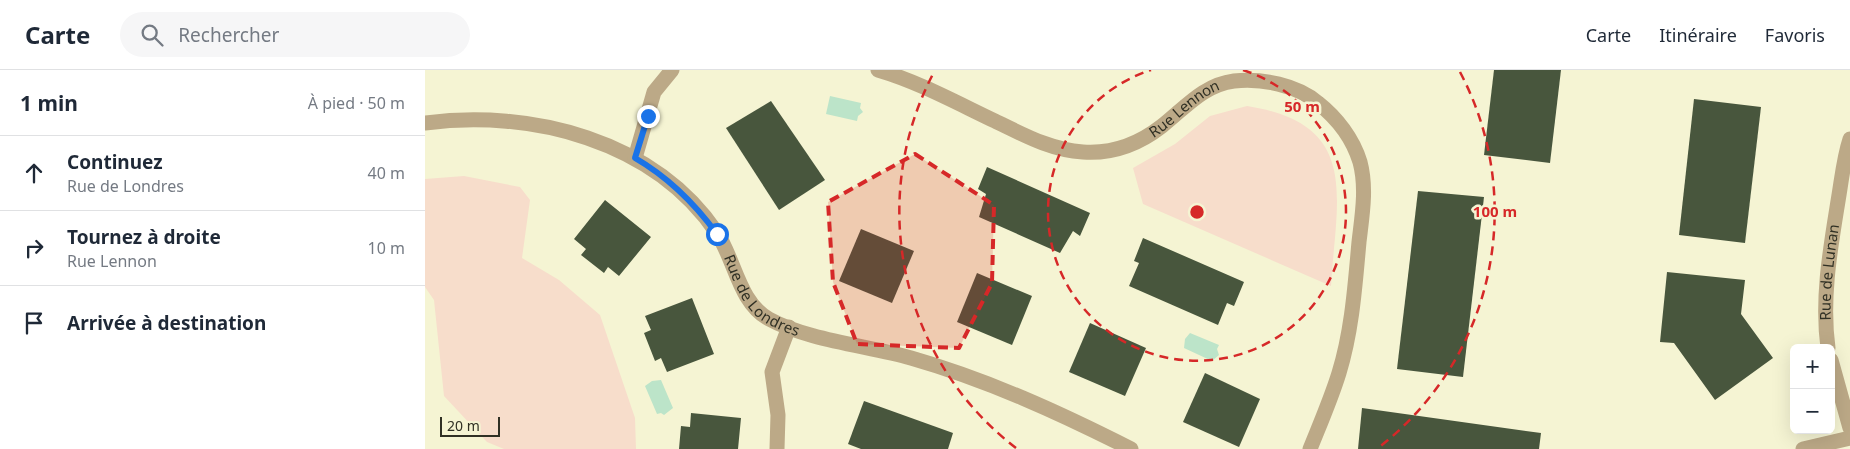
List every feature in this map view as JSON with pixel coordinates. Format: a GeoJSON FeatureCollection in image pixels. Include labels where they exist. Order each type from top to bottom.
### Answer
{"type":"FeatureCollection","features":[{"type":"Feature","properties":{"kind":"street"},"geometry":{"type":"LineString","coordinates":[[635,158],[654,92],[672,70]]}},
{"type":"Feature","properties":{"kind":"street","name":"Rue Lennon"},"geometry":{"type":"LineString","coordinates":[[878,70],[907,74],[1055,149],[1084,152],[1115,150],[1140,141],[1162,126],[1192,99],[1211,88],[1233,82],[1257,81],[1285,86],[1311,97],[1332,114],[1347,135],[1360,162],[1364,194],[1348,336],[1339,373],[1310,449]]}},
{"type":"Feature","properties":{"kind":"street","name":"Rue de Londres"},"geometry":{"type":"LineString","coordinates":[[425,123],[479,120],[539,125],[591,140],[635,158],[667,180],[704,216],[717,234],[732,261],[748,298],[756,309],[768,319],[789,328],[910,358],[965,376],[1057,411],[1131,449]]}},
{"type":"Feature","properties":{"kind":"street","name":"Rue de Lunan"},"geometry":{"type":"LineString","coordinates":[[1828,344],[1825,322],[1826,294],[1833,230],[1850,139]]}},
{"type":"Feature","properties":{"kind":"street"},"geometry":{"type":"LineString","coordinates":[[777,449],[778,415],[772,372],[789,328]]}},
{"type":"Feature","properties":{"kind":"street"},"geometry":{"type":"LineString","coordinates":[[1835,374],[1850,428]]}},
{"type":"Feature","properties":{"kind":"street"},"geometry":{"type":"LineString","coordinates":[[1803,449],[1850,438]]}},
{"type":"Feature","properties":{"kind":"highlighted area"},"geometry":{"type":"Polygon","coordinates":[[[915,154],[994,205],[992,283],[959,348],[857,344],[833,282],[828,202],[915,154]]]}},
{"type":"Feature","properties":{"kind":"shaded area"},"geometry":{"type":"Polygon","coordinates":[[[830,96],[861,103],[860,108],[863,112],[858,116],[857,121],[826,114],[830,96]]]}},
{"type":"Feature","properties":{"kind":"shaded area"},"geometry":{"type":"Polygon","coordinates":[[[1247,106],[1284,115],[1309,129],[1325,148],[1334,170],[1337,195],[1331,286],[1143,204],[1133,168],[1175,144],[1210,116],[1247,106]]]}},
{"type":"Feature","properties":{"kind":"shaded area"},"geometry":{"type":"Polygon","coordinates":[[[464,176],[520,187],[530,200],[522,258],[559,280],[600,315],[635,418],[636,449],[504,449],[487,442],[444,396],[434,300],[425,287],[425,179],[464,176]]]}},
{"type":"Feature","properties":{"kind":"shaded area"},"geometry":{"type":"Polygon","coordinates":[[[1190,333],[1219,345],[1217,349],[1219,355],[1212,361],[1184,348],[1185,339],[1190,333]]]}},
{"type":"Feature","properties":{"kind":"shaded area"},"geometry":{"type":"Polygon","coordinates":[[[661,380],[673,408],[664,415],[661,413],[657,414],[645,386],[652,381],[661,380]]]}},
{"type":"Feature","properties":{"kind":"building"},"geometry":{"type":"Polygon","coordinates":[[[1494,70],[1561,70],[1550,163],[1484,155],[1494,70]]]}},
{"type":"Feature","properties":{"kind":"building"},"geometry":{"type":"Polygon","coordinates":[[[1694,99],[1761,107],[1745,243],[1679,235],[1694,99]]]}},
{"type":"Feature","properties":{"kind":"building"},"geometry":{"type":"Polygon","coordinates":[[[771,101],[825,180],[779,210],[726,128],[771,101]]]}},
{"type":"Feature","properties":{"kind":"building"},"geometry":{"type":"Polygon","coordinates":[[[987,167],[1090,213],[1080,236],[1073,231],[1060,253],[979,217],[986,194],[978,189],[987,167]]]}},
{"type":"Feature","properties":{"kind":"building"},"geometry":{"type":"Polygon","coordinates":[[[1418,191],[1484,197],[1463,377],[1397,369],[1418,191]]]}},
{"type":"Feature","properties":{"kind":"building"},"geometry":{"type":"Polygon","coordinates":[[[605,200],[651,237],[619,276],[608,267],[604,273],[581,255],[586,249],[574,239],[605,200]]]}},
{"type":"Feature","properties":{"kind":"building"},"geometry":{"type":"Polygon","coordinates":[[[861,229],[914,251],[892,303],[839,281],[861,229]]]}},
{"type":"Feature","properties":{"kind":"building"},"geometry":{"type":"Polygon","coordinates":[[[1143,238],[1244,282],[1234,306],[1227,303],[1218,325],[1129,286],[1139,263],[1134,261],[1143,238]]]}},
{"type":"Feature","properties":{"kind":"building"},"geometry":{"type":"Polygon","coordinates":[[[1667,272],[1745,280],[1741,314],[1773,358],[1715,400],[1674,343],[1660,342],[1667,272]]]}},
{"type":"Feature","properties":{"kind":"building"},"geometry":{"type":"Polygon","coordinates":[[[977,273],[1032,296],[1012,345],[957,322],[977,273]]]}},
{"type":"Feature","properties":{"kind":"building"},"geometry":{"type":"Polygon","coordinates":[[[692,298],[714,354],[667,372],[661,358],[655,361],[644,333],[651,330],[645,316],[692,298]]]}},
{"type":"Feature","properties":{"kind":"building"},"geometry":{"type":"Polygon","coordinates":[[[1090,323],[1146,348],[1125,396],[1069,372],[1090,323]]]}},
{"type":"Feature","properties":{"kind":"building"},"geometry":{"type":"Polygon","coordinates":[[[1205,373],[1260,399],[1239,447],[1183,422],[1205,373]]]}},
{"type":"Feature","properties":{"kind":"building"},"geometry":{"type":"Polygon","coordinates":[[[864,401],[953,433],[948,449],[861,449],[848,444],[864,401]]]}},
{"type":"Feature","properties":{"kind":"building"},"geometry":{"type":"Polygon","coordinates":[[[1362,408],[1541,433],[1539,449],[1358,449],[1362,408]]]}},
{"type":"Feature","properties":{"kind":"building"},"geometry":{"type":"Polygon","coordinates":[[[691,413],[741,418],[738,449],[679,449],[681,426],[690,427],[691,413]]]}},
{"type":"Feature","properties":{"kind":"route"},"geometry":{"type":"LineString","coordinates":[[648,116],[635,158],[667,180],[687,198],[704,216],[717,234]]}}]}
